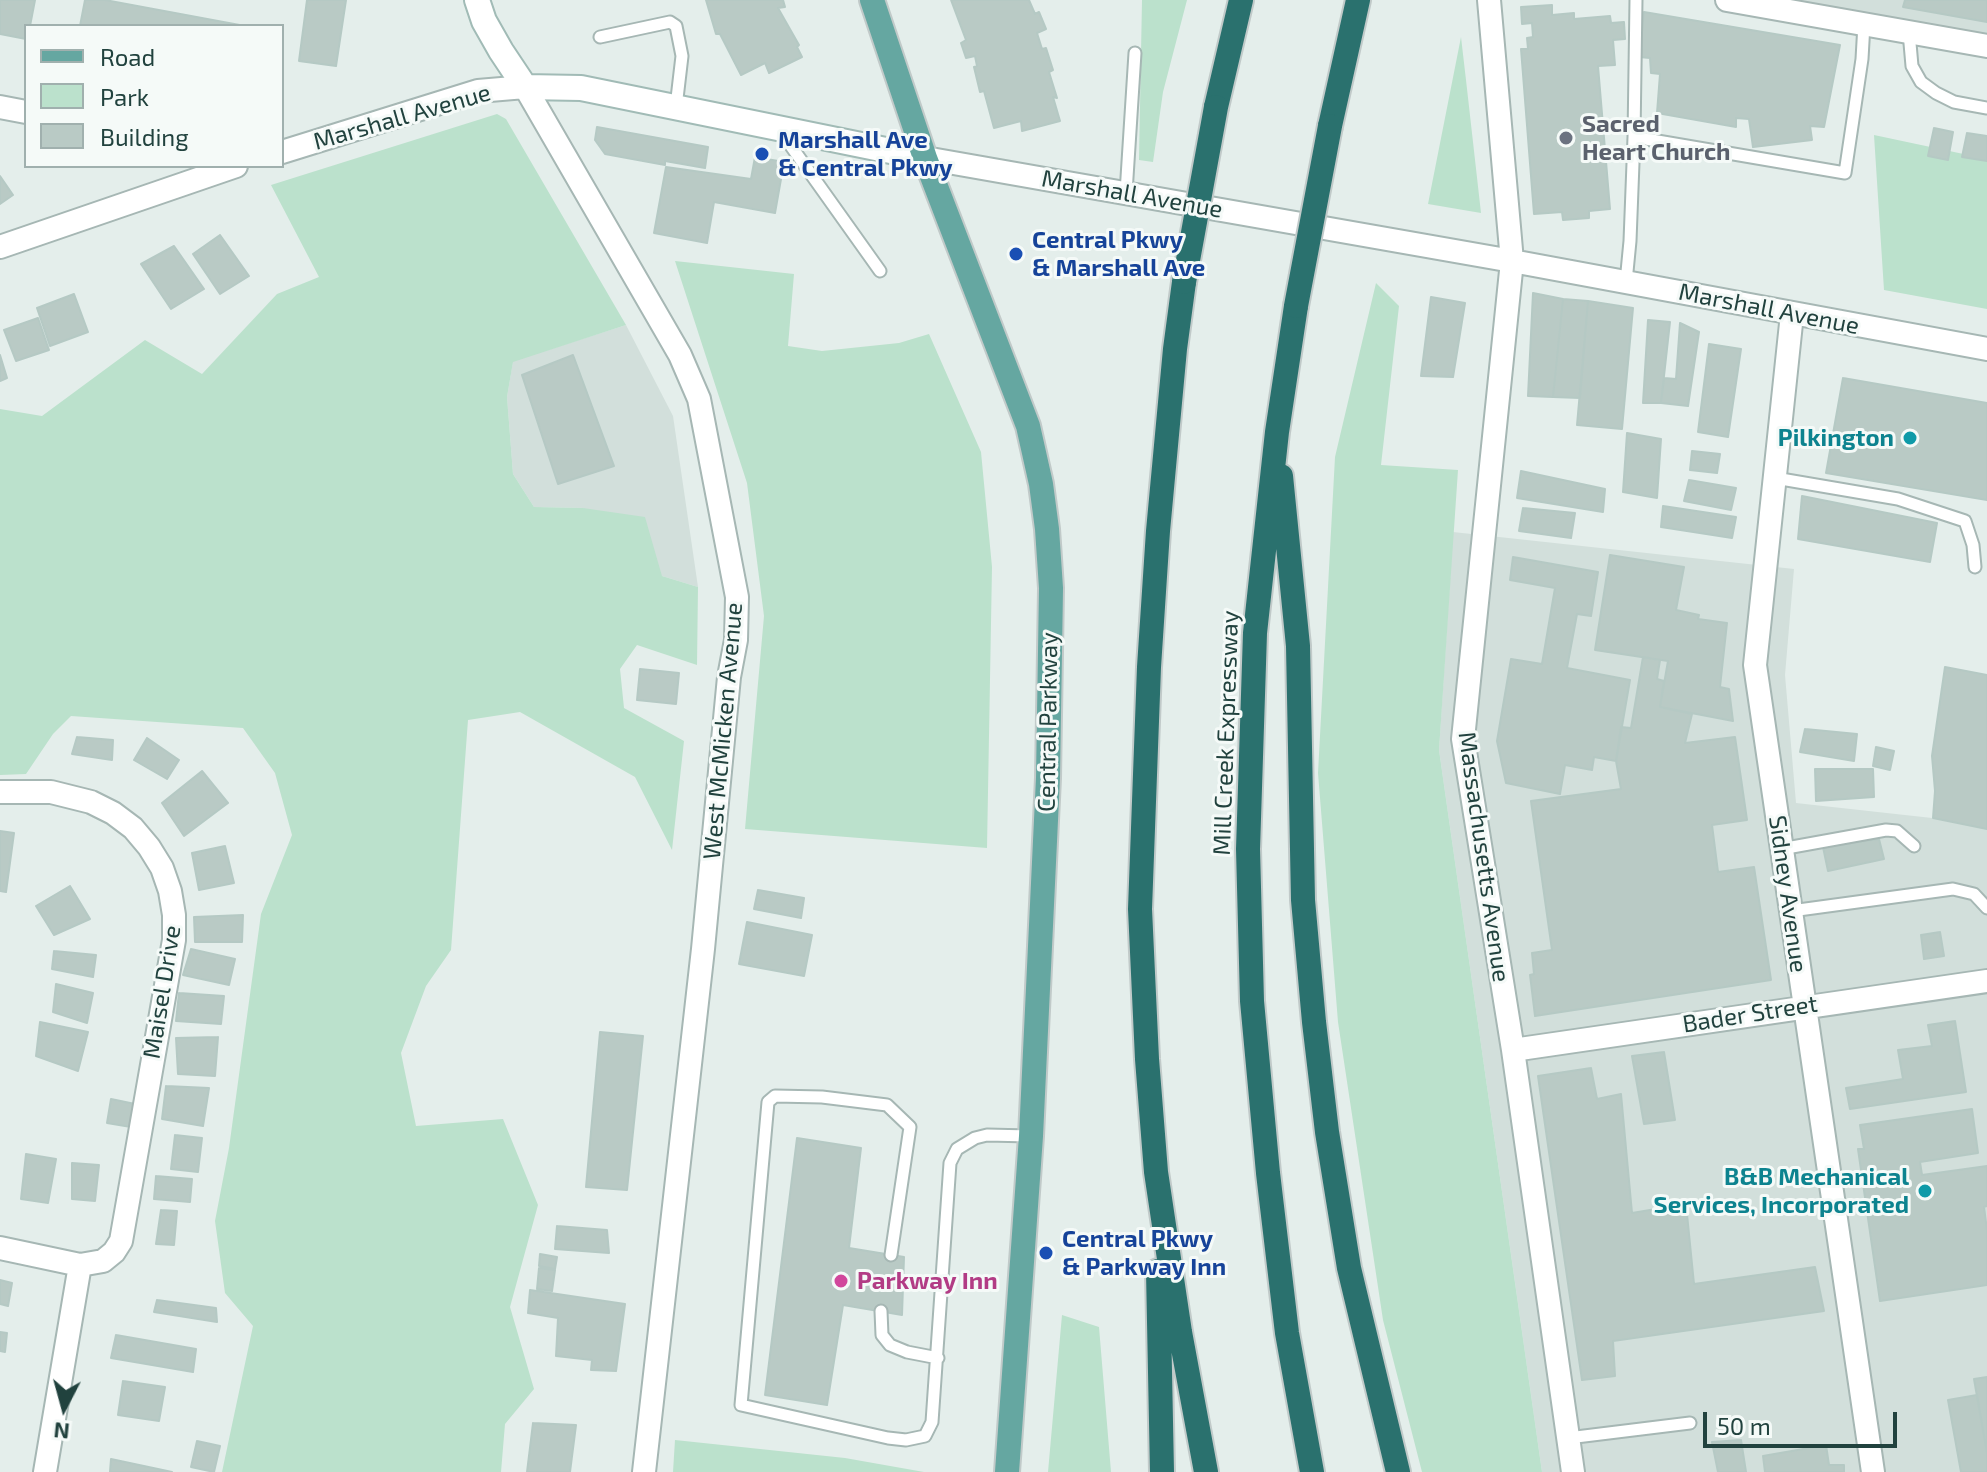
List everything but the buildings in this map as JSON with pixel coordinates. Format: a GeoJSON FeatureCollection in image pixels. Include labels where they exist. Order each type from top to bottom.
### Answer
{"type":"FeatureCollection","features":[{"type":"Feature","properties":{"kind":"highway"},"geometry":{"type":"LineString","coordinates":[[1162,1472],[1156,1172],[1140,909],[1149,667],[1158,531],[1184,282],[1216,107],[1241,0]]}},
{"type":"Feature","properties":{"kind":"highway","name":"Mill Creek Expressway"},"geometry":{"type":"LineString","coordinates":[[1312,1472],[1287,1333],[1252,1001],[1248,849],[1251,694],[1256,618],[1277,432],[1296,306],[1330,126],[1358,0]]}},
{"type":"Feature","properties":{"kind":"highway"},"geometry":{"type":"LineString","coordinates":[[1277,432],[1298,646],[1303,900],[1314,1022],[1327,1132],[1349,1268],[1398,1472]]}},
{"type":"Feature","properties":{"kind":"highway"},"geometry":{"type":"LineString","coordinates":[[1156,1172],[1180,1332],[1206,1472]]}},
{"type":"Feature","properties":{"kind":"main road","name":"Central Parkway"},"geometry":{"type":"LineString","coordinates":[[872,0],[925,158],[1017,391],[1032,441],[1047,529],[1051,588],[1048,778],[1031,1136],[1007,1472]]}},
{"type":"Feature","properties":{"kind":"street","name":"West McMicken Avenue"},"geometry":{"type":"LineString","coordinates":[[477,0],[484,21],[680,355],[699,399],[737,597],[736,640],[729,677],[703,949],[644,1472]]}},
{"type":"Feature","properties":{"kind":"street","name":"Massachusetts Avenue"},"geometry":{"type":"LineString","coordinates":[[1489,0],[1512,261],[1463,739],[1513,1050],[1573,1472]]}},
{"type":"Feature","properties":{"kind":"street"},"geometry":{"type":"LineString","coordinates":[[1727,0],[1987,46]]}},
{"type":"Feature","properties":{"kind":"street","name":"Marshall Avenue"},"geometry":{"type":"LineString","coordinates":[[284,151],[478,91],[525,87],[581,88],[925,158],[1512,261],[1987,349]]}},
{"type":"Feature","properties":{"kind":"street"},"geometry":{"type":"LineString","coordinates":[[0,107],[24,112]]}},
{"type":"Feature","properties":{"kind":"street"},"geometry":{"type":"LineString","coordinates":[[0,247],[197,171],[220,168]]}},
{"type":"Feature","properties":{"kind":"street","name":"Sidney Avenue"},"geometry":{"type":"LineString","coordinates":[[1792,314],[1755,665],[1873,1472]]}},
{"type":"Feature","properties":{"kind":"street","name":"Maisel Drive"},"geometry":{"type":"LineString","coordinates":[[0,792],[51,792],[91,802],[113,813],[133,828],[149,847],[162,868],[170,891],[174,940],[121,1241],[103,1261],[80,1265]]}},
{"type":"Feature","properties":{"kind":"street","name":"Bader Street"},"geometry":{"type":"LineString","coordinates":[[1513,1050],[1987,981]]}},
{"type":"Feature","properties":{"kind":"street"},"geometry":{"type":"LineString","coordinates":[[0,1248],[80,1265],[45,1472]]}},
{"type":"Feature","properties":{"kind":"lane"},"geometry":{"type":"LineString","coordinates":[[1626,282],[1634,137],[1636,0]]}},
{"type":"Feature","properties":{"kind":"lane"},"geometry":{"type":"LineString","coordinates":[[600,37],[670,22],[676,26],[682,56],[676,107]]}},
{"type":"Feature","properties":{"kind":"lane"},"geometry":{"type":"LineString","coordinates":[[1634,137],[1845,173],[1862,59],[1864,24]]}},
{"type":"Feature","properties":{"kind":"lane"},"geometry":{"type":"LineString","coordinates":[[1909,32],[1912,66],[1921,82],[1954,102],[1987,108]]}},
{"type":"Feature","properties":{"kind":"lane"},"geometry":{"type":"LineString","coordinates":[[1126,193],[1135,53]]}},
{"type":"Feature","properties":{"kind":"lane"},"geometry":{"type":"LineString","coordinates":[[778,128],[880,271]]}},
{"type":"Feature","properties":{"kind":"lane"},"geometry":{"type":"LineString","coordinates":[[1775,478],[1898,499],[1965,521],[1973,545],[1975,567]]}},
{"type":"Feature","properties":{"kind":"lane"},"geometry":{"type":"LineString","coordinates":[[1781,849],[1886,830],[1897,831],[1914,846]]}},
{"type":"Feature","properties":{"kind":"lane"},"geometry":{"type":"LineString","coordinates":[[1791,911],[1953,889],[1974,894],[1987,908]]}},
{"type":"Feature","properties":{"kind":"lane"},"geometry":{"type":"LineString","coordinates":[[891,1255],[910,1127],[887,1105],[822,1097],[775,1096],[768,1102],[741,1405],[888,1438],[906,1440],[925,1436],[932,1422],[938,1358],[950,1163],[957,1149],[975,1138],[987,1135],[1031,1136]]}},
{"type":"Feature","properties":{"kind":"lane"},"geometry":{"type":"LineString","coordinates":[[881,1311],[882,1335],[890,1345],[938,1358]]}},
{"type":"Feature","properties":{"kind":"lane"},"geometry":{"type":"LineString","coordinates":[[1568,1438],[1690,1423]]}},
{"type":"Feature","properties":{"kind":"shaded area"},"geometry":{"type":"Polygon","coordinates":[[[1727,0],[1987,0],[1987,46],[1727,0]]]}},
{"type":"Feature","properties":{"kind":"shaded area"},"geometry":{"type":"Polygon","coordinates":[[[626,325],[673,416],[698,587],[662,576],[583,508],[534,507],[513,474],[507,397],[513,361],[626,325]]]}},
{"type":"Feature","properties":{"kind":"shaded area"},"geometry":{"type":"Polygon","coordinates":[[[1453,532],[1794,569],[1785,675],[1796,803],[1932,818],[1987,829],[1987,1472],[1542,1472],[1439,750],[1453,532]]]}},
{"type":"Feature","properties":{"kind":"green space"},"geometry":{"type":"Polygon","coordinates":[[[1142,0],[1187,0],[1163,92],[1153,162],[1139,160],[1142,0]]]}},
{"type":"Feature","properties":{"kind":"green space"},"geometry":{"type":"Polygon","coordinates":[[[1461,37],[1466,80],[1481,213],[1428,204],[1461,37]]]}},
{"type":"Feature","properties":{"kind":"green space"},"geometry":{"type":"Polygon","coordinates":[[[497,114],[506,119],[626,325],[513,362],[507,397],[513,474],[534,507],[583,508],[645,517],[662,576],[698,587],[697,665],[637,645],[620,669],[624,708],[684,741],[672,850],[635,777],[520,712],[468,720],[451,950],[426,986],[401,1053],[416,1126],[503,1119],[538,1205],[510,1307],[534,1389],[505,1424],[501,1472],[222,1472],[253,1326],[225,1293],[215,1221],[229,1148],[261,914],[292,835],[275,773],[243,728],[71,716],[53,734],[26,774],[0,775],[0,409],[42,416],[145,340],[202,374],[277,294],[319,277],[271,185],[497,114]]]}},
{"type":"Feature","properties":{"kind":"green space"},"geometry":{"type":"Polygon","coordinates":[[[1874,135],[1987,159],[1987,309],[1884,290],[1874,135]]]}},
{"type":"Feature","properties":{"kind":"green space"},"geometry":{"type":"Polygon","coordinates":[[[675,261],[794,274],[788,346],[822,351],[899,343],[929,334],[981,452],[992,567],[987,848],[745,829],[764,616],[747,483],[675,261]]]}},
{"type":"Feature","properties":{"kind":"green space"},"geometry":{"type":"Polygon","coordinates":[[[1376,283],[1399,306],[1381,465],[1458,470],[1439,750],[1542,1472],[1422,1472],[1383,1320],[1338,1022],[1318,773],[1335,457],[1376,283]]]}},
{"type":"Feature","properties":{"kind":"green space"},"geometry":{"type":"Polygon","coordinates":[[[1062,1315],[1099,1327],[1111,1472],[1048,1472],[1062,1315]]]}},
{"type":"Feature","properties":{"kind":"green space"},"geometry":{"type":"Polygon","coordinates":[[[675,1440],[845,1458],[924,1472],[673,1472],[675,1440]]]}},
{"type":"Feature","properties":{"kind":"place","name":"Sacred Heart Church"},"geometry":{"type":"Point","coordinates":[1566,138]}},
{"type":"Feature","properties":{"kind":"place","name":"Marshall Ave & Central Pkwy"},"geometry":{"type":"Point","coordinates":[762,154]}},
{"type":"Feature","properties":{"kind":"place","name":"Central Pkwy & Marshall Ave"},"geometry":{"type":"Point","coordinates":[1016,254]}},
{"type":"Feature","properties":{"kind":"place","name":"Pilkington"},"geometry":{"type":"Point","coordinates":[1910,438]}},
{"type":"Feature","properties":{"kind":"place","name":"B&B Mechanical Services, Incorporated"},"geometry":{"type":"Point","coordinates":[1925,1191]}},
{"type":"Feature","properties":{"kind":"place","name":"Central Pkwy & Parkway Inn"},"geometry":{"type":"Point","coordinates":[1046,1253]}},
{"type":"Feature","properties":{"kind":"place","name":"Parkway Inn"},"geometry":{"type":"Point","coordinates":[841,1281]}}]}
